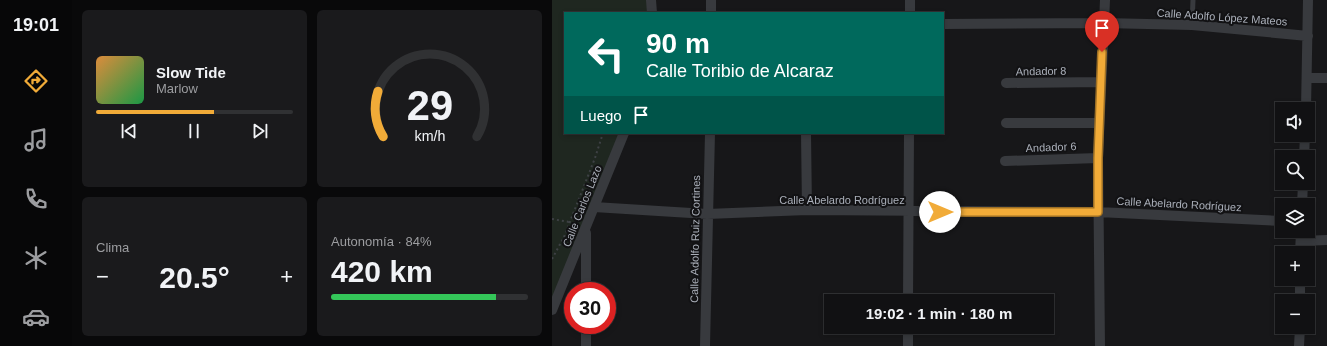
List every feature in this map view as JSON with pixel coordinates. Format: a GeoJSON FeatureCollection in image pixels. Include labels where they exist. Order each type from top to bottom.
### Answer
{"type":"FeatureCollection","features":[{"type":"Feature","properties":{"kind":"street"},"geometry":{"type":"LineString","coordinates":[[651,0],[652,12]]}},
{"type":"Feature","properties":{"kind":"street"},"geometry":{"type":"LineString","coordinates":[[711,0],[711,12]]}},
{"type":"Feature","properties":{"kind":"street"},"geometry":{"type":"LineString","coordinates":[[910,0],[910,12]]}},
{"type":"Feature","properties":{"kind":"street"},"geometry":{"type":"LineString","coordinates":[[1100,346],[1098,158],[1100,82],[1105,0]]}},
{"type":"Feature","properties":{"kind":"street"},"geometry":{"type":"LineString","coordinates":[[1306,102],[1308,0]]}},
{"type":"Feature","properties":{"kind":"street","name":"Calle Adolfo López Mateos"},"geometry":{"type":"LineString","coordinates":[[944,24],[1103,23],[1192,25],[1308,36]]}},
{"type":"Feature","properties":{"kind":"street"},"geometry":{"type":"LineString","coordinates":[[1307,78],[1327,78]]}},
{"type":"Feature","properties":{"kind":"street","name":"Andador 8"},"geometry":{"type":"LineString","coordinates":[[1006,83],[1100,82]]}},
{"type":"Feature","properties":{"kind":"street"},"geometry":{"type":"LineString","coordinates":[[1006,123],[1099,123]]}},
{"type":"Feature","properties":{"kind":"street","name":"Calle Carlos Lazo"},"geometry":{"type":"LineString","coordinates":[[552,310],[624,134]]}},
{"type":"Feature","properties":{"kind":"street","name":"Calle Adolfo Ruiz Cortines"},"geometry":{"type":"LineString","coordinates":[[705,346],[710,134]]}},
{"type":"Feature","properties":{"kind":"street"},"geometry":{"type":"LineString","coordinates":[[806,134],[807,210]]}},
{"type":"Feature","properties":{"kind":"street"},"geometry":{"type":"LineString","coordinates":[[908,294],[909,134]]}},
{"type":"Feature","properties":{"kind":"street","name":"Andador 6"},"geometry":{"type":"LineString","coordinates":[[1005,161],[1098,158]]}},
{"type":"Feature","properties":{"kind":"street","name":"Calle Abelardo Rodríguez"},"geometry":{"type":"LineString","coordinates":[[594,207],[707,214],[807,210],[908,212],[1098,212],[1275,221]]}},
{"type":"Feature","properties":{"kind":"street"},"geometry":{"type":"LineString","coordinates":[[586,228],[586,282]]}},
{"type":"Feature","properties":{"kind":"street"},"geometry":{"type":"LineString","coordinates":[[1314,238],[1327,240]]}},
{"type":"Feature","properties":{"kind":"street"},"geometry":{"type":"LineString","coordinates":[[586,334],[586,346]]}},
{"type":"Feature","properties":{"kind":"street"},"geometry":{"type":"LineString","coordinates":[[908,334],[908,346]]}},
{"type":"Feature","properties":{"kind":"street"},"geometry":{"type":"LineString","coordinates":[[1299,346],[1300,334]]}},
{"type":"Feature","properties":{"kind":"lane"},"geometry":{"type":"LineString","coordinates":[[1192,25],[1193,0]]}},
{"type":"Feature","properties":{"kind":"path"},"geometry":{"type":"LineString","coordinates":[[552,259],[564,236],[595,158],[603,134]]}},
{"type":"Feature","properties":{"kind":"path"},"geometry":{"type":"LineString","coordinates":[[552,219],[569,222]]}},
{"type":"Feature","properties":{"kind":"shaded area"},"geometry":{"type":"Polygon","coordinates":[[[552,0],[647,0],[647,12],[564,12],[564,134],[624,134],[552,306],[552,0]]]}},
{"type":"Feature","properties":{"kind":"route"},"geometry":{"type":"LineString","coordinates":[[940,212],[1098,212],[1098,158],[1102,52]]}}]}
